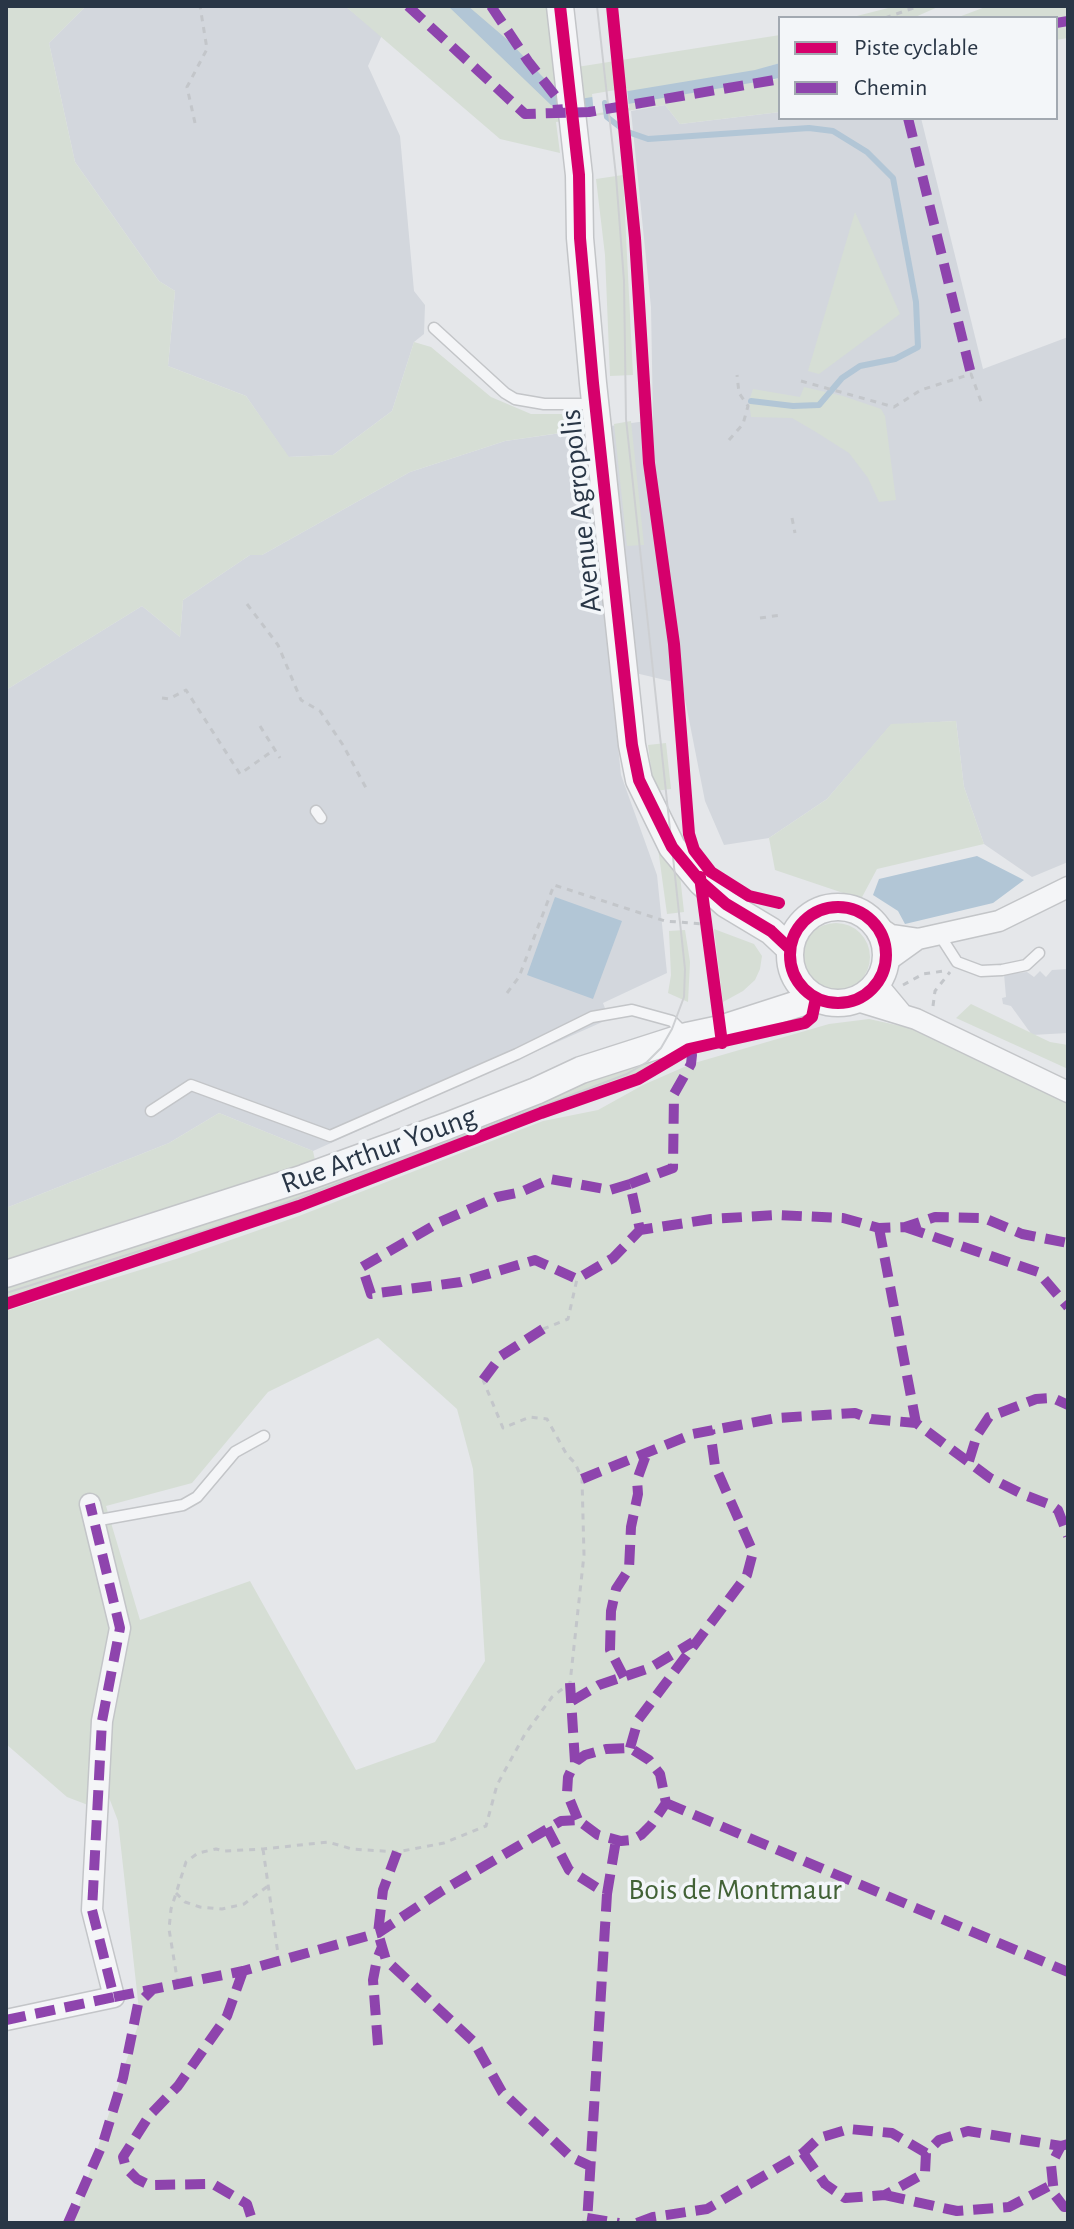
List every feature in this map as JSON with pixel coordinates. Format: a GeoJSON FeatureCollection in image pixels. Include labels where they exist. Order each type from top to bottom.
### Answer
{"type":"FeatureCollection","features":[{"type":"Feature","properties":{"kind":"street","name":"Avenue Agropolis"},"geometry":{"type":"LineString","coordinates":[[560,10],[579,175],[580,238],[595,404],[632,745],[639,780],[672,847],[701,882],[726,904],[721,919]]}},
{"type":"Feature","properties":{"kind":"street"},"geometry":{"type":"LineString","coordinates":[[749,1020],[792,960],[797,929],[816,913],[837,907],[848,908],[891,935],[918,939],[999,921],[1068,887]]}},
{"type":"Feature","properties":{"kind":"street","name":"Avenue Agropolis"},"geometry":{"type":"LineString","coordinates":[[721,919],[816,913]]}},
{"type":"Feature","properties":{"kind":"street","name":"Avenue Agropolis"},"geometry":{"type":"LineString","coordinates":[[721,919],[771,931],[792,960]]}},
{"type":"Feature","properties":{"kind":"street"},"geometry":{"type":"LineString","coordinates":[[876,925],[885,945],[886,978],[902,1014]]}},
{"type":"Feature","properties":{"kind":"street"},"geometry":{"type":"LineString","coordinates":[[854,1000],[886,978],[918,939]]}},
{"type":"Feature","properties":{"kind":"street"},"geometry":{"type":"LineString","coordinates":[[792,960],[804,990],[816,998],[835,1002],[854,1000],[902,1014],[1068,1092]]}},
{"type":"Feature","properties":{"kind":"street","name":"Rue Arthur Young"},"geometry":{"type":"LineString","coordinates":[[6,1274],[275,1188],[447,1126],[581,1070],[816,998]]}},
{"type":"Feature","properties":{"kind":"street"},"geometry":{"type":"LineString","coordinates":[[6,2020],[114,1997],[92,1910],[102,1721],[120,1628],[92,1513]]}},
{"type":"Feature","properties":{"kind":"lane"},"geometry":{"type":"LineString","coordinates":[[434,328],[515,399],[544,404],[595,404]]}},
{"type":"Feature","properties":{"kind":"lane"},"geometry":{"type":"LineString","coordinates":[[939,934],[954,966],[981,971],[1002,970],[1026,965],[1039,953]]}},
{"type":"Feature","properties":{"kind":"lane"},"geometry":{"type":"LineString","coordinates":[[151,1111],[191,1085],[330,1136],[517,1054],[592,1017],[632,1010],[653,1013],[672,1021],[687,1036]]}},
{"type":"Feature","properties":{"kind":"lane"},"geometry":{"type":"LineString","coordinates":[[92,1513],[183,1505],[197,1497],[235,1452],[264,1436]]}},
{"type":"Feature","properties":{"kind":"path"},"geometry":{"type":"LineString","coordinates":[[195,123],[187,87],[207,49],[200,6]]}},
{"type":"Feature","properties":{"kind":"path"},"geometry":{"type":"LineString","coordinates":[[891,16],[919,6]]}},
{"type":"Feature","properties":{"kind":"path"},"geometry":{"type":"LineString","coordinates":[[801,381],[894,407],[921,390],[971,374],[983,407]]}},
{"type":"Feature","properties":{"kind":"path"},"geometry":{"type":"LineString","coordinates":[[729,440],[743,424],[748,406],[739,393],[737,375]]}},
{"type":"Feature","properties":{"kind":"path"},"geometry":{"type":"LineString","coordinates":[[792,518],[795,533]]}},
{"type":"Feature","properties":{"kind":"path"},"geometry":{"type":"LineString","coordinates":[[247,604],[278,645],[301,700],[320,711],[366,788]]}},
{"type":"Feature","properties":{"kind":"path"},"geometry":{"type":"LineString","coordinates":[[760,618],[781,615]]}},
{"type":"Feature","properties":{"kind":"path"},"geometry":{"type":"LineString","coordinates":[[162,698],[169,699],[186,690],[240,774],[275,749]]}},
{"type":"Feature","properties":{"kind":"path"},"geometry":{"type":"LineString","coordinates":[[260,726],[280,758]]}},
{"type":"Feature","properties":{"kind":"path"},"geometry":{"type":"LineString","coordinates":[[701,882],[721,919]]}},
{"type":"Feature","properties":{"kind":"path"},"geometry":{"type":"LineString","coordinates":[[507,993],[519,977],[554,885],[665,921],[721,919]]}},
{"type":"Feature","properties":{"kind":"path"},"geometry":{"type":"LineString","coordinates":[[708,938],[721,919]]}},
{"type":"Feature","properties":{"kind":"path"},"geometry":{"type":"LineString","coordinates":[[886,978],[923,974],[954,966]]}},
{"type":"Feature","properties":{"kind":"path"},"geometry":{"type":"LineString","coordinates":[[935,1017],[932,1001],[935,991],[954,966]]}},
{"type":"Feature","properties":{"kind":"path"},"geometry":{"type":"LineString","coordinates":[[543,1329],[568,1319],[577,1279]]}},
{"type":"Feature","properties":{"kind":"path"},"geometry":{"type":"LineString","coordinates":[[178,1984],[169,1929],[171,1909],[186,1862],[198,1853],[216,1849],[263,1849],[328,1842],[352,1849],[397,1852],[444,1843],[486,1826],[497,1785],[525,1734],[552,1697],[570,1683],[584,1555],[582,1479],[575,1463],[552,1433],[547,1419],[530,1417],[503,1428],[483,1380]]}},
{"type":"Feature","properties":{"kind":"path"},"geometry":{"type":"LineString","coordinates":[[263,1849],[279,1961]]}},
{"type":"Feature","properties":{"kind":"path"},"geometry":{"type":"LineString","coordinates":[[176,1893],[185,1902],[222,1909],[244,1904],[268,1886]]}},
{"type":"Feature","properties":{"kind":"shaded area"},"geometry":{"type":"Polygon","coordinates":[[[86,6],[345,6],[382,35],[368,66],[400,136],[414,291],[425,305],[424,334],[414,342],[392,411],[333,455],[288,457],[246,396],[168,366],[175,291],[159,281],[75,162],[49,43],[86,6]]]}},
{"type":"Feature","properties":{"kind":"shaded area"},"geometry":{"type":"Polygon","coordinates":[[[665,105],[680,124],[778,112],[778,120],[921,120],[983,369],[1068,337],[1068,862],[1032,877],[984,844],[964,787],[956,721],[891,725],[827,799],[769,838],[724,845],[705,801],[682,684],[610,667],[621,775],[657,875],[667,973],[603,1003],[609,1019],[313,1151],[219,1113],[169,1143],[6,1208],[6,690],[142,606],[180,637],[183,600],[250,555],[262,555],[410,472],[505,441],[653,420],[651,307],[631,111],[665,105]]]}},
{"type":"Feature","properties":{"kind":"shaded area"},"geometry":{"type":"Polygon","coordinates":[[[1068,969],[1068,1033],[1032,1035],[1011,1006],[1003,1004],[1002,998],[1006,997],[1004,974],[1027,972],[1034,977],[1040,971],[1046,977],[1052,970],[1068,969]]]}},
{"type":"Feature","properties":{"kind":"green space"},"geometry":{"type":"Polygon","coordinates":[[[6,6],[86,6],[49,43],[75,162],[159,281],[175,291],[168,366],[246,396],[289,457],[333,455],[392,411],[414,342],[431,347],[491,397],[531,414],[562,414],[567,432],[505,441],[410,472],[262,555],[250,555],[183,600],[180,637],[142,606],[6,690],[6,6]]]}},
{"type":"Feature","properties":{"kind":"green space"},"geometry":{"type":"Polygon","coordinates":[[[345,6],[548,6],[558,70],[778,35],[778,64],[770,66],[773,80],[778,79],[778,112],[680,124],[665,105],[556,122],[560,153],[500,139],[345,6]]]}},
{"type":"Feature","properties":{"kind":"green space"},"geometry":{"type":"Polygon","coordinates":[[[896,6],[940,6],[918,16],[857,16],[896,6]]]}},
{"type":"Feature","properties":{"kind":"green space"},"geometry":{"type":"Polygon","coordinates":[[[988,6],[1068,6],[1068,38],[1058,40],[1058,16],[961,16],[988,6]]]}},
{"type":"Feature","properties":{"kind":"green space"},"geometry":{"type":"Polygon","coordinates":[[[623,175],[633,375],[610,376],[605,255],[596,179],[623,175]]]}},
{"type":"Feature","properties":{"kind":"green space"},"geometry":{"type":"Polygon","coordinates":[[[855,212],[900,314],[819,374],[808,371],[855,212]]]}},
{"type":"Feature","properties":{"kind":"green space"},"geometry":{"type":"Polygon","coordinates":[[[804,387],[881,409],[885,416],[896,500],[879,502],[868,478],[849,453],[792,418],[751,417],[749,401],[753,389],[800,397],[804,387]]]}},
{"type":"Feature","properties":{"kind":"green space"},"geometry":{"type":"Polygon","coordinates":[[[631,421],[644,545],[627,546],[614,424],[631,421]]]}},
{"type":"Feature","properties":{"kind":"green space"},"geometry":{"type":"Polygon","coordinates":[[[956,721],[964,787],[984,844],[877,869],[861,899],[775,870],[769,838],[827,799],[891,724],[956,721]]]}},
{"type":"Feature","properties":{"kind":"green space"},"geometry":{"type":"Polygon","coordinates":[[[666,743],[671,789],[654,791],[648,745],[666,743]]]}},
{"type":"Feature","properties":{"kind":"green space"},"geometry":{"type":"Polygon","coordinates":[[[657,841],[680,875],[684,912],[667,914],[657,841]]]}},
{"type":"Feature","properties":{"kind":"green space"},"geometry":{"type":"Polygon","coordinates":[[[836,923],[849,925],[860,933],[868,944],[868,970],[860,981],[849,989],[836,991],[823,989],[812,981],[804,970],[802,957],[804,944],[812,933],[823,925],[836,923]]]}},
{"type":"Feature","properties":{"kind":"green space"},"geometry":{"type":"Polygon","coordinates":[[[714,929],[754,944],[762,956],[755,980],[723,1002],[714,929]]]}},
{"type":"Feature","properties":{"kind":"green space"},"geometry":{"type":"Polygon","coordinates":[[[685,930],[690,962],[688,1002],[668,993],[671,975],[669,931],[685,930]]]}},
{"type":"Feature","properties":{"kind":"green space"},"geometry":{"type":"Polygon","coordinates":[[[971,1004],[1050,1042],[1068,1045],[1068,1069],[956,1018],[971,1004]]]}},
{"type":"Feature","properties":{"kind":"green space","name":"Bois de Montmaur"},"geometry":{"type":"Polygon","coordinates":[[[869,1019],[919,1030],[1068,1101],[1068,2223],[73,2223],[140,2019],[118,1821],[103,1782],[114,1713],[92,1790],[104,1795],[109,1813],[67,1797],[6,1744],[6,1311],[176,1259],[299,1216],[543,1121],[598,1110],[643,1085],[691,1064],[829,1024],[869,1019]],[[378,1338],[268,1392],[192,1483],[106,1506],[140,1620],[250,1581],[356,1770],[435,1742],[485,1661],[473,1469],[457,1409],[378,1338]]]}},
{"type":"Feature","properties":{"kind":"green space"},"geometry":{"type":"Polygon","coordinates":[[[668,1048],[643,1071],[626,1081],[223,1229],[6,1298],[6,1279],[668,1048]]]}},
{"type":"Feature","properties":{"kind":"green space"},"geometry":{"type":"Polygon","coordinates":[[[219,1113],[313,1151],[316,1165],[139,1216],[6,1261],[6,1208],[169,1143],[219,1113]]]}},
{"type":"Feature","properties":{"kind":"water"},"geometry":{"type":"Polygon","coordinates":[[[448,6],[468,6],[510,42],[555,90],[580,99],[778,64],[778,78],[581,112],[551,105],[448,6]]]}},
{"type":"Feature","properties":{"kind":"water"},"geometry":{"type":"Polygon","coordinates":[[[977,856],[1024,880],[993,903],[905,924],[898,911],[873,895],[879,879],[977,856]]]}},
{"type":"Feature","properties":{"kind":"water"},"geometry":{"type":"Polygon","coordinates":[[[555,897],[622,921],[593,999],[527,975],[555,897]]]}},
{"type":"Feature","properties":{"kind":"pier"},"geometry":{"type":"Polygon","coordinates":[[[627,88],[629,108],[594,114],[592,94],[627,88]]]}},
{"type":"Feature","properties":{"kind":"waterway"},"geometry":{"type":"LineString","coordinates":[[605,103],[607,117],[625,131],[648,139],[809,128],[833,131],[867,152],[893,178],[916,302],[918,347],[895,359],[860,366],[842,378],[819,405],[793,406],[751,401]]}},
{"type":"Feature","properties":{"kind":"tram line"},"geometry":{"type":"LineString","coordinates":[[6,1293],[254,1215],[627,1074],[647,1062],[661,1048],[672,1029],[684,997],[685,969],[626,419],[624,281],[597,6]]}},
{"type":"Feature","properties":{"kind":"marked path"},"geometry":{"type":"LineString","coordinates":[[408,6],[525,114],[589,112],[778,79]]}},
{"type":"Feature","properties":{"kind":"marked path"},"geometry":{"type":"LineString","coordinates":[[491,6],[557,98],[558,111]]}},
{"type":"Feature","properties":{"kind":"marked path"},"geometry":{"type":"LineString","coordinates":[[1058,23],[1068,21]]}},
{"type":"Feature","properties":{"kind":"marked path"},"geometry":{"type":"LineString","coordinates":[[908,120],[971,374]]}},
{"type":"Feature","properties":{"kind":"marked path"},"geometry":{"type":"LineString","coordinates":[[689,1049],[691,1064],[674,1094],[673,1168],[630,1184],[640,1230],[711,1219],[777,1215],[843,1218],[879,1228],[905,1227],[935,1217],[984,1218],[1022,1234],[1068,1243]]}},
{"type":"Feature","properties":{"kind":"marked path"},"geometry":{"type":"LineString","coordinates":[[630,1184],[610,1190],[550,1179],[521,1192],[497,1197],[440,1222],[362,1267],[371,1294],[461,1282],[535,1260],[577,1279],[613,1258],[640,1230]]}},
{"type":"Feature","properties":{"kind":"marked path"},"geometry":{"type":"LineString","coordinates":[[905,1227],[1038,1272],[1068,1307]]}},
{"type":"Feature","properties":{"kind":"marked path"},"geometry":{"type":"LineString","coordinates":[[879,1228],[916,1423]]}},
{"type":"Feature","properties":{"kind":"marked path"},"geometry":{"type":"LineString","coordinates":[[483,1380],[501,1356],[543,1329]]}},
{"type":"Feature","properties":{"kind":"marked path"},"geometry":{"type":"LineString","coordinates":[[969,1461],[977,1435],[989,1417],[1036,1399],[1053,1398],[1068,1405]]}},
{"type":"Feature","properties":{"kind":"marked path"},"geometry":{"type":"LineString","coordinates":[[582,1479],[693,1434],[776,1418],[855,1413],[871,1419],[916,1423],[990,1478],[1058,1510],[1068,1536]]}},
{"type":"Feature","properties":{"kind":"marked path"},"geometry":{"type":"LineString","coordinates":[[630,1748],[638,1720],[747,1575],[753,1552],[715,1466],[710,1430]]}},
{"type":"Feature","properties":{"kind":"marked path"},"geometry":{"type":"LineString","coordinates":[[624,1677],[610,1650],[611,1611],[616,1589],[629,1569],[637,1480],[646,1455]]}},
{"type":"Feature","properties":{"kind":"marked path"},"geometry":{"type":"LineString","coordinates":[[6,2020],[114,1997],[92,1910],[102,1721],[120,1628],[90,1504]]}},
{"type":"Feature","properties":{"kind":"marked path"},"geometry":{"type":"LineString","coordinates":[[572,1701],[599,1685],[650,1668],[693,1642]]}},
{"type":"Feature","properties":{"kind":"marked path"},"geometry":{"type":"LineString","coordinates":[[570,1683],[575,1762],[568,1777],[567,1793],[578,1820]]}},
{"type":"Feature","properties":{"kind":"marked path"},"geometry":{"type":"LineString","coordinates":[[114,1997],[243,1971],[378,1933],[440,1892],[561,1821],[578,1820],[598,1835],[621,1841],[632,1840],[651,1825],[666,1803],[660,1774],[649,1760],[630,1748],[606,1749],[585,1755],[575,1762]]}},
{"type":"Feature","properties":{"kind":"marked path"},"geometry":{"type":"LineString","coordinates":[[666,1803],[1068,1972]]}},
{"type":"Feature","properties":{"kind":"marked path"},"geometry":{"type":"LineString","coordinates":[[547,1828],[569,1870],[607,1894],[587,2223]]}},
{"type":"Feature","properties":{"kind":"marked path"},"geometry":{"type":"LineString","coordinates":[[607,1894],[616,1840]]}},
{"type":"Feature","properties":{"kind":"marked path"},"geometry":{"type":"LineString","coordinates":[[397,1852],[383,1890],[378,1933],[386,1960],[474,2042],[502,2092],[571,2157],[590,2166]]}},
{"type":"Feature","properties":{"kind":"marked path"},"geometry":{"type":"LineString","coordinates":[[378,2045],[373,1980],[382,1947]]}},
{"type":"Feature","properties":{"kind":"marked path"},"geometry":{"type":"LineString","coordinates":[[243,1971],[227,2016],[178,2086],[149,2116],[123,2157],[126,2168],[149,2185],[213,2184],[247,2204],[253,2223]]}},
{"type":"Feature","properties":{"kind":"marked path"},"geometry":{"type":"LineString","coordinates":[[68,2223],[103,2143],[123,2078],[138,2004],[153,1989]]}},
{"type":"Feature","properties":{"kind":"marked path"},"geometry":{"type":"LineString","coordinates":[[637,2223],[653,2217],[707,2209],[803,2153],[819,2138],[849,2129],[892,2133],[926,2153]]}},
{"type":"Feature","properties":{"kind":"marked path"},"geometry":{"type":"LineString","coordinates":[[803,2153],[825,2184],[845,2198],[885,2195],[925,2173],[926,2153],[939,2140],[968,2131],[1061,2146]]}},
{"type":"Feature","properties":{"kind":"marked path"},"geometry":{"type":"LineString","coordinates":[[1068,2144],[1061,2146],[1051,2165],[1054,2194],[1064,2207],[1068,2207]]}},
{"type":"Feature","properties":{"kind":"marked path"},"geometry":{"type":"LineString","coordinates":[[885,2195],[957,2211],[1009,2207],[1053,2184]]}},
{"type":"Feature","properties":{"kind":"marked path"},"geometry":{"type":"LineString","coordinates":[[587,2218],[619,2223]]}},
{"type":"Feature","properties":{"kind":"cycle path"},"geometry":{"type":"LineString","coordinates":[[560,6],[579,175],[580,238],[593,383],[632,745],[639,780],[672,847],[701,882],[726,904],[771,931],[789,948]]}},
{"type":"Feature","properties":{"kind":"cycle path"},"geometry":{"type":"LineString","coordinates":[[612,6],[635,238],[649,463],[674,644],[689,834],[694,850],[711,872],[749,896],[779,903]]}},
{"type":"Feature","properties":{"kind":"cycle path"},"geometry":{"type":"LineString","coordinates":[[700,877],[722,1043]]}},
{"type":"Feature","properties":{"kind":"cycle path"},"geometry":{"type":"LineString","coordinates":[[838,907],[856,911],[872,921],[882,937],[886,955],[882,973],[872,989],[856,999],[838,1003],[820,999],[804,989],[794,973],[790,955],[794,937],[804,921],[820,911],[838,907]]}},
{"type":"Feature","properties":{"kind":"cycle path"},"geometry":{"type":"LineString","coordinates":[[6,1304],[299,1206],[638,1079],[689,1049],[805,1023],[812,1017],[816,998]]}}]}
